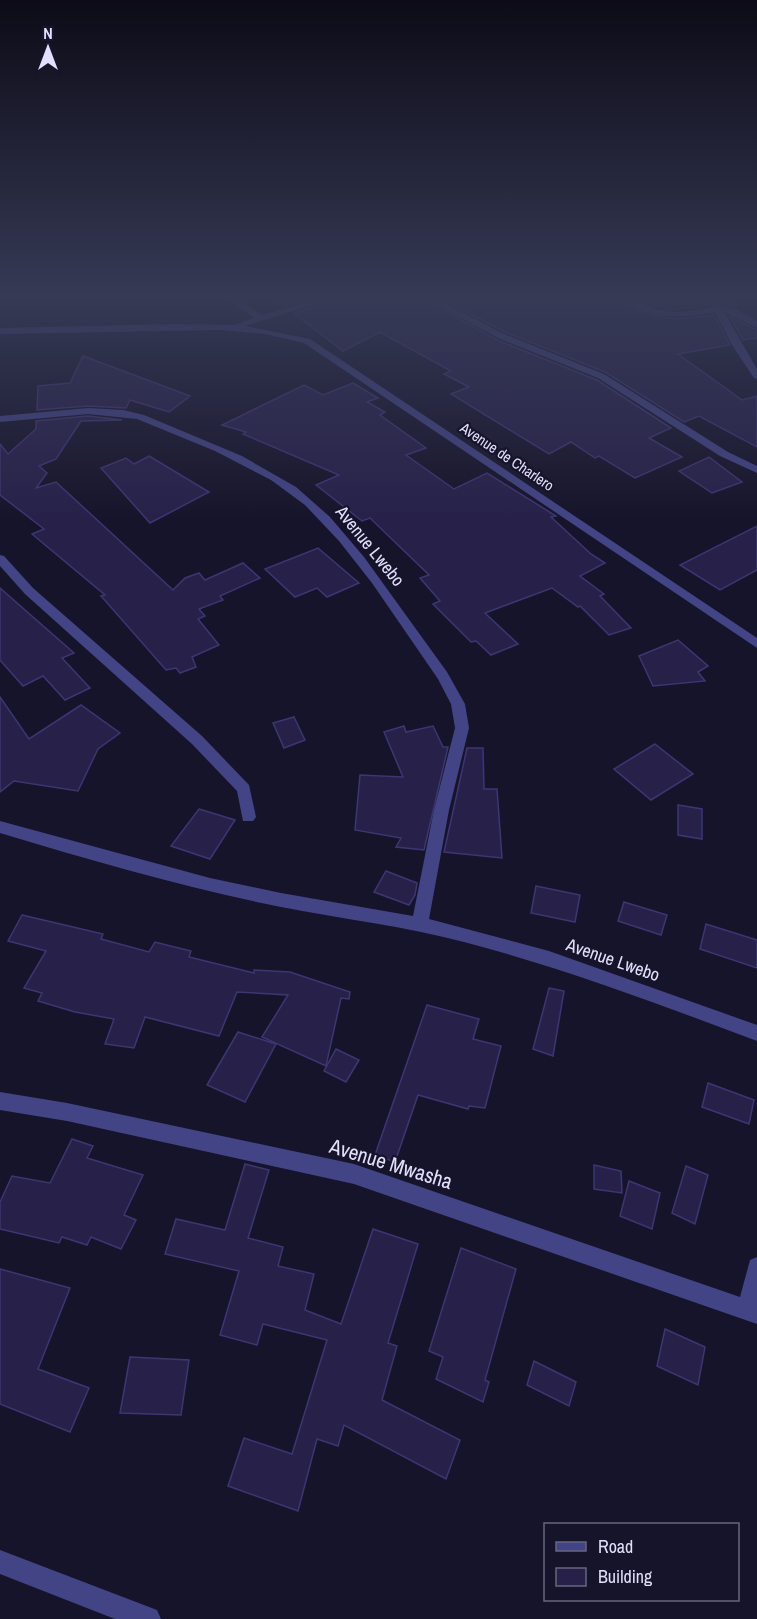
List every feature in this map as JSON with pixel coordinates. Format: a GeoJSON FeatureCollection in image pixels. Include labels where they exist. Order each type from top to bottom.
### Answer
{"type":"FeatureCollection","features":[{"type":"Feature","properties":{"kind":"street","name":"Avenue de Charlero"},"geometry":{"type":"LineString","coordinates":[[353,371],[757,644]]}},
{"type":"Feature","properties":{"kind":"street"},"geometry":{"type":"LineString","coordinates":[[587,371],[601,376],[724,454],[757,470]]}},
{"type":"Feature","properties":{"kind":"street","name":"Avenue Lwebo"},"geometry":{"type":"LineString","coordinates":[[0,419],[99,411],[122,412],[140,417],[254,467],[292,489],[322,517],[358,559],[406,623],[448,687],[462,715],[420,924]]}},
{"type":"Feature","properties":{"kind":"street"},"geometry":{"type":"LineString","coordinates":[[0,559],[29,591],[197,740],[244,789],[248,817]]}},
{"type":"Feature","properties":{"kind":"street","name":"Avenue Lwebo"},"geometry":{"type":"LineString","coordinates":[[0,827],[136,867],[282,900],[420,924],[576,967],[757,1033]]}},
{"type":"Feature","properties":{"kind":"street","name":"Avenue Mwasha"},"geometry":{"type":"LineString","coordinates":[[0,1101],[67,1112],[354,1174],[752,1311]]}},
{"type":"Feature","properties":{"kind":"street"},"geometry":{"type":"LineString","coordinates":[[752,1311],[757,1267]]}},
{"type":"Feature","properties":{"kind":"street"},"geometry":{"type":"LineString","coordinates":[[0,1562],[148,1619]]}},
{"type":"Feature","properties":{"kind":"building"},"geometry":{"type":"Polygon","coordinates":[[[76,371],[122,371],[190,396],[169,412],[130,400],[126,408],[88,406],[37,410],[38,386],[70,383],[76,371]]]}},
{"type":"Feature","properties":{"kind":"building"},"geometry":{"type":"Polygon","coordinates":[[[451,371],[573,371],[597,380],[671,428],[649,438],[682,457],[635,478],[599,456],[595,458],[571,442],[549,454],[451,394],[469,387],[444,374],[451,371]]]}},
{"type":"Feature","properties":{"kind":"building"},"geometry":{"type":"Polygon","coordinates":[[[601,371],[701,371],[742,400],[757,396],[757,447],[699,416],[684,422],[601,371]]]}},
{"type":"Feature","properties":{"kind":"building"},"geometry":{"type":"Polygon","coordinates":[[[353,383],[378,398],[367,402],[385,412],[380,415],[426,448],[406,455],[454,489],[487,473],[556,516],[551,517],[591,554],[605,563],[580,576],[604,594],[600,596],[631,628],[609,635],[580,606],[578,607],[552,588],[485,613],[518,644],[491,655],[476,641],[471,642],[433,604],[440,601],[420,578],[429,575],[370,518],[362,521],[316,485],[339,475],[243,434],[246,432],[222,425],[304,385],[323,395],[353,383]]]}},
{"type":"Feature","properties":{"kind":"building"},"geometry":{"type":"Polygon","coordinates":[[[88,416],[122,420],[81,421],[56,459],[39,466],[47,473],[36,488],[56,482],[173,590],[185,578],[199,573],[205,580],[243,563],[260,578],[220,596],[223,600],[199,609],[205,616],[198,619],[219,645],[192,657],[196,667],[180,673],[176,668],[166,670],[101,596],[105,595],[32,534],[44,529],[0,495],[0,444],[8,454],[36,429],[36,421],[88,416]]]}},
{"type":"Feature","properties":{"kind":"building"},"geometry":{"type":"Polygon","coordinates":[[[149,456],[209,492],[150,523],[101,468],[126,458],[134,464],[149,456]]]}},
{"type":"Feature","properties":{"kind":"building"},"geometry":{"type":"Polygon","coordinates":[[[709,457],[742,482],[712,493],[679,471],[709,457]]]}},
{"type":"Feature","properties":{"kind":"building"},"geometry":{"type":"Polygon","coordinates":[[[757,526],[757,570],[720,590],[680,565],[757,526]]]}},
{"type":"Feature","properties":{"kind":"building"},"geometry":{"type":"Polygon","coordinates":[[[318,548],[359,583],[327,597],[317,588],[295,597],[265,569],[318,548]]]}},
{"type":"Feature","properties":{"kind":"building"},"geometry":{"type":"Polygon","coordinates":[[[0,588],[74,653],[62,658],[90,688],[65,700],[43,676],[23,686],[0,660],[0,588]]]}},
{"type":"Feature","properties":{"kind":"building"},"geometry":{"type":"Polygon","coordinates":[[[678,640],[708,666],[698,672],[705,681],[653,686],[639,656],[678,640]]]}},
{"type":"Feature","properties":{"kind":"building"},"geometry":{"type":"Polygon","coordinates":[[[0,697],[29,739],[81,705],[120,733],[98,749],[78,791],[14,781],[0,792],[0,697]]]}},
{"type":"Feature","properties":{"kind":"building"},"geometry":{"type":"Polygon","coordinates":[[[294,717],[305,740],[284,748],[273,723],[294,717]]]}},
{"type":"Feature","properties":{"kind":"building"},"geometry":{"type":"Polygon","coordinates":[[[404,726],[406,732],[433,726],[443,747],[448,747],[424,850],[396,847],[401,838],[355,830],[360,775],[403,777],[384,732],[404,726]]]}},
{"type":"Feature","properties":{"kind":"building"},"geometry":{"type":"Polygon","coordinates":[[[655,744],[693,774],[651,800],[614,769],[655,744]]]}},
{"type":"Feature","properties":{"kind":"building"},"geometry":{"type":"Polygon","coordinates":[[[467,748],[483,748],[484,789],[497,789],[502,858],[444,852],[467,748]]]}},
{"type":"Feature","properties":{"kind":"building"},"geometry":{"type":"Polygon","coordinates":[[[678,805],[702,809],[702,839],[678,835],[678,805]]]}},
{"type":"Feature","properties":{"kind":"building"},"geometry":{"type":"Polygon","coordinates":[[[199,809],[235,820],[210,859],[171,846],[199,809]]]}},
{"type":"Feature","properties":{"kind":"building"},"geometry":{"type":"Polygon","coordinates":[[[386,871],[417,883],[415,895],[409,905],[374,892],[386,871]]]}},
{"type":"Feature","properties":{"kind":"building"},"geometry":{"type":"Polygon","coordinates":[[[536,886],[580,895],[575,922],[531,913],[536,886]]]}},
{"type":"Feature","properties":{"kind":"building"},"geometry":{"type":"Polygon","coordinates":[[[624,902],[667,915],[661,935],[618,921],[624,902]]]}},
{"type":"Feature","properties":{"kind":"building"},"geometry":{"type":"Polygon","coordinates":[[[22,915],[103,934],[101,939],[149,952],[155,942],[191,951],[189,957],[254,973],[254,970],[290,972],[350,992],[349,999],[341,998],[326,1066],[262,1037],[288,995],[237,992],[219,1036],[145,1017],[134,1048],[105,1044],[114,1019],[75,1012],[38,1001],[42,993],[24,988],[46,951],[8,941],[22,915]]]}},
{"type":"Feature","properties":{"kind":"building"},"geometry":{"type":"Polygon","coordinates":[[[706,924],[757,940],[757,968],[700,949],[706,924]]]}},
{"type":"Feature","properties":{"kind":"building"},"geometry":{"type":"Polygon","coordinates":[[[549,988],[564,991],[553,1056],[533,1049],[549,988]]]}},
{"type":"Feature","properties":{"kind":"building"},"geometry":{"type":"Polygon","coordinates":[[[427,1005],[479,1019],[473,1039],[501,1046],[485,1108],[469,1106],[468,1109],[418,1095],[395,1162],[375,1155],[427,1005]]]}},
{"type":"Feature","properties":{"kind":"building"},"geometry":{"type":"Polygon","coordinates":[[[238,1032],[276,1044],[245,1102],[207,1085],[238,1032]]]}},
{"type":"Feature","properties":{"kind":"building"},"geometry":{"type":"Polygon","coordinates":[[[336,1049],[359,1060],[346,1082],[324,1071],[336,1049]]]}},
{"type":"Feature","properties":{"kind":"building"},"geometry":{"type":"Polygon","coordinates":[[[708,1083],[754,1100],[749,1124],[702,1107],[708,1083]]]}},
{"type":"Feature","properties":{"kind":"building"},"geometry":{"type":"Polygon","coordinates":[[[72,1139],[93,1146],[87,1158],[143,1175],[124,1215],[136,1220],[121,1249],[91,1237],[87,1245],[62,1237],[59,1243],[0,1229],[0,1202],[12,1176],[50,1183],[72,1139]]]}},
{"type":"Feature","properties":{"kind":"building"},"geometry":{"type":"Polygon","coordinates":[[[245,1164],[269,1170],[248,1238],[283,1247],[278,1266],[314,1274],[305,1310],[341,1324],[373,1229],[418,1244],[388,1343],[397,1346],[382,1400],[460,1440],[446,1479],[344,1425],[338,1446],[317,1439],[298,1511],[228,1486],[244,1438],[292,1454],[327,1340],[263,1324],[257,1345],[220,1335],[239,1271],[165,1254],[176,1219],[225,1230],[245,1164]]]}},
{"type":"Feature","properties":{"kind":"building"},"geometry":{"type":"Polygon","coordinates":[[[594,1165],[621,1171],[622,1193],[594,1189],[594,1165]]]}},
{"type":"Feature","properties":{"kind":"building"},"geometry":{"type":"Polygon","coordinates":[[[686,1166],[708,1175],[695,1224],[672,1213],[686,1166]]]}},
{"type":"Feature","properties":{"kind":"building"},"geometry":{"type":"Polygon","coordinates":[[[629,1181],[660,1193],[652,1229],[620,1216],[629,1181]]]}},
{"type":"Feature","properties":{"kind":"building"},"geometry":{"type":"Polygon","coordinates":[[[461,1248],[516,1269],[485,1380],[489,1382],[483,1402],[436,1379],[443,1357],[429,1351],[461,1248]]]}},
{"type":"Feature","properties":{"kind":"building"},"geometry":{"type":"Polygon","coordinates":[[[0,1269],[70,1288],[38,1369],[89,1388],[70,1432],[0,1404],[0,1269]]]}},
{"type":"Feature","properties":{"kind":"building"},"geometry":{"type":"Polygon","coordinates":[[[665,1329],[705,1347],[698,1385],[657,1366],[665,1329]]]}},
{"type":"Feature","properties":{"kind":"building"},"geometry":{"type":"Polygon","coordinates":[[[130,1357],[189,1360],[181,1415],[120,1413],[130,1357]]]}},
{"type":"Feature","properties":{"kind":"building"},"geometry":{"type":"Polygon","coordinates":[[[534,1361],[576,1382],[569,1406],[527,1385],[534,1361]]]}}]}
